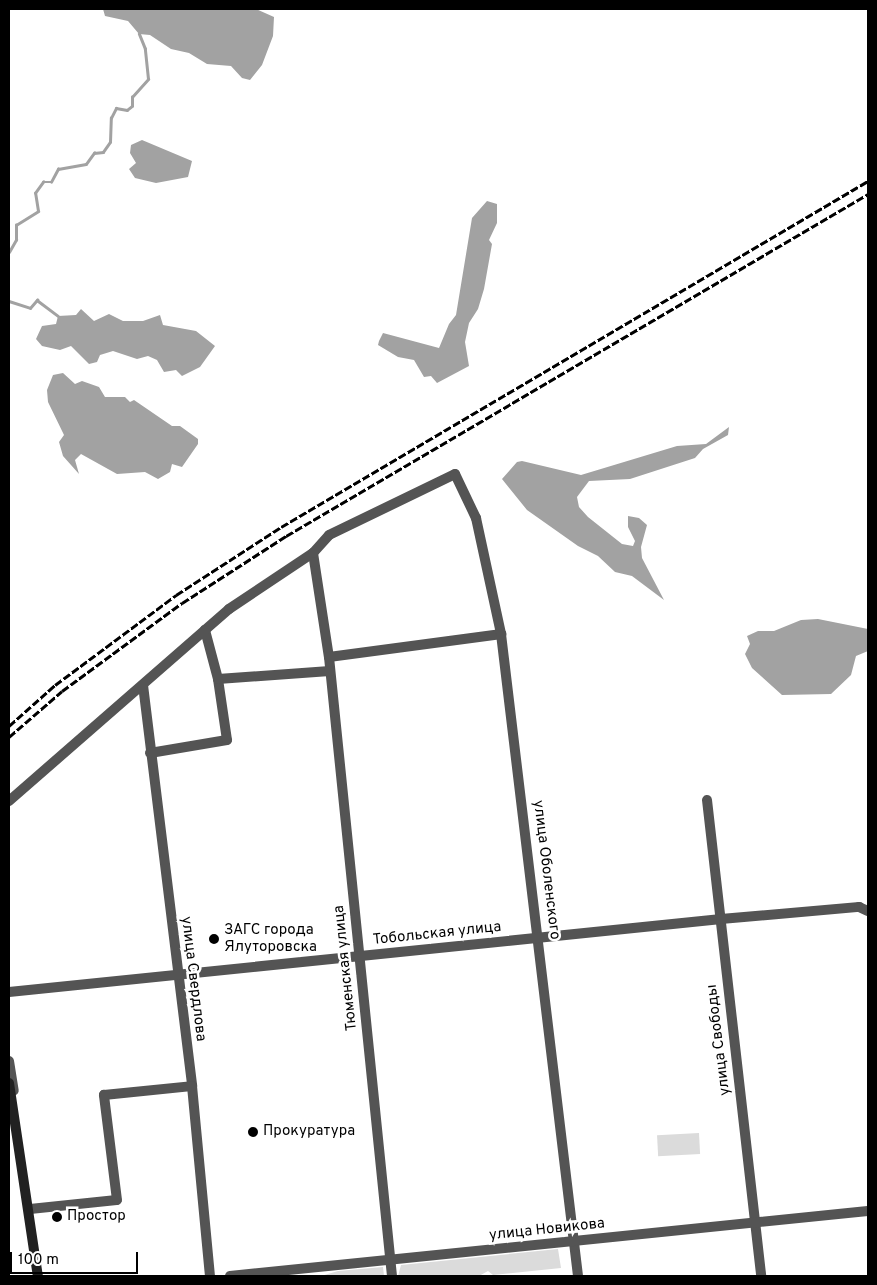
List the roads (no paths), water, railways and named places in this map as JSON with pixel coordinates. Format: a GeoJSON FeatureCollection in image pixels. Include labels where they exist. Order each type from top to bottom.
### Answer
{"type":"FeatureCollection","features":[{"type":"Feature","properties":{"kind":"street","name":"улица Оболенского"},"geometry":{"type":"LineString","coordinates":[[313,553],[329,534],[455,474],[476,518],[501,634],[540,939],[578,1276]]}},
{"type":"Feature","properties":{"kind":"street"},"geometry":{"type":"LineString","coordinates":[[9,800],[244,598],[313,553]]}},
{"type":"Feature","properties":{"kind":"street","name":"Тюменская улица"},"geometry":{"type":"LineString","coordinates":[[313,553],[329,657],[361,957],[389,1262],[392,1276]]}},
{"type":"Feature","properties":{"kind":"street"},"geometry":{"type":"LineString","coordinates":[[150,754],[227,740],[218,679],[205,630]]}},
{"type":"Feature","properties":{"kind":"street"},"geometry":{"type":"LineString","coordinates":[[329,657],[501,634]]}},
{"type":"Feature","properties":{"kind":"street"},"geometry":{"type":"LineString","coordinates":[[218,679],[330,672]]}},
{"type":"Feature","properties":{"kind":"street","name":"улица Свердлова"},"geometry":{"type":"LineString","coordinates":[[143,685],[192,1086],[210,1276]]}},
{"type":"Feature","properties":{"kind":"street","name":"улица Свободы"},"geometry":{"type":"LineString","coordinates":[[707,800],[761,1276]]}},
{"type":"Feature","properties":{"kind":"street","name":"Тобольская улица"},"geometry":{"type":"LineString","coordinates":[[9,992],[540,939],[720,919],[859,907],[868,911]]}},
{"type":"Feature","properties":{"kind":"street"},"geometry":{"type":"LineString","coordinates":[[9,1061],[38,1276]]}},
{"type":"Feature","properties":{"kind":"street"},"geometry":{"type":"LineString","coordinates":[[9,1083],[19,1136]]}},
{"type":"Feature","properties":{"kind":"street"},"geometry":{"type":"LineString","coordinates":[[30,1209],[117,1200],[104,1095],[192,1086]]}},
{"type":"Feature","properties":{"kind":"street","name":"улица Новикова"},"geometry":{"type":"LineString","coordinates":[[230,1276],[389,1262],[868,1211]]}},
{"type":"Feature","properties":{"kind":"waterway"},"geometry":{"type":"LineString","coordinates":[[9,252],[16,240],[16,225],[38,211],[35,193],[43,182],[51,182],[58,169],[86,164],[94,153],[103,152],[110,142],[111,118],[116,108],[127,110],[132,106],[132,97],[148,79],[145,49],[139,34]]}},
{"type":"Feature","properties":{"kind":"waterway"},"geometry":{"type":"LineString","coordinates":[[9,301],[30,308],[37,300],[58,316]]}},
{"type":"Feature","properties":{"kind":"railway"},"geometry":{"type":"LineString","coordinates":[[9,726],[55,685],[176,595],[281,527],[868,181]]}},
{"type":"Feature","properties":{"kind":"railway"},"geometry":{"type":"LineString","coordinates":[[9,737],[62,691],[182,603],[286,536],[868,194]]}},
{"type":"Feature","properties":{"kind":"place","name":"ЗАГС города Ялуторовска"},"geometry":{"type":"Point","coordinates":[214,939]}},
{"type":"Feature","properties":{"kind":"place","name":"Прокуратура"},"geometry":{"type":"Point","coordinates":[253,1132]}},
{"type":"Feature","properties":{"kind":"place","name":"Простор"},"geometry":{"type":"Point","coordinates":[57,1217]}}]}
